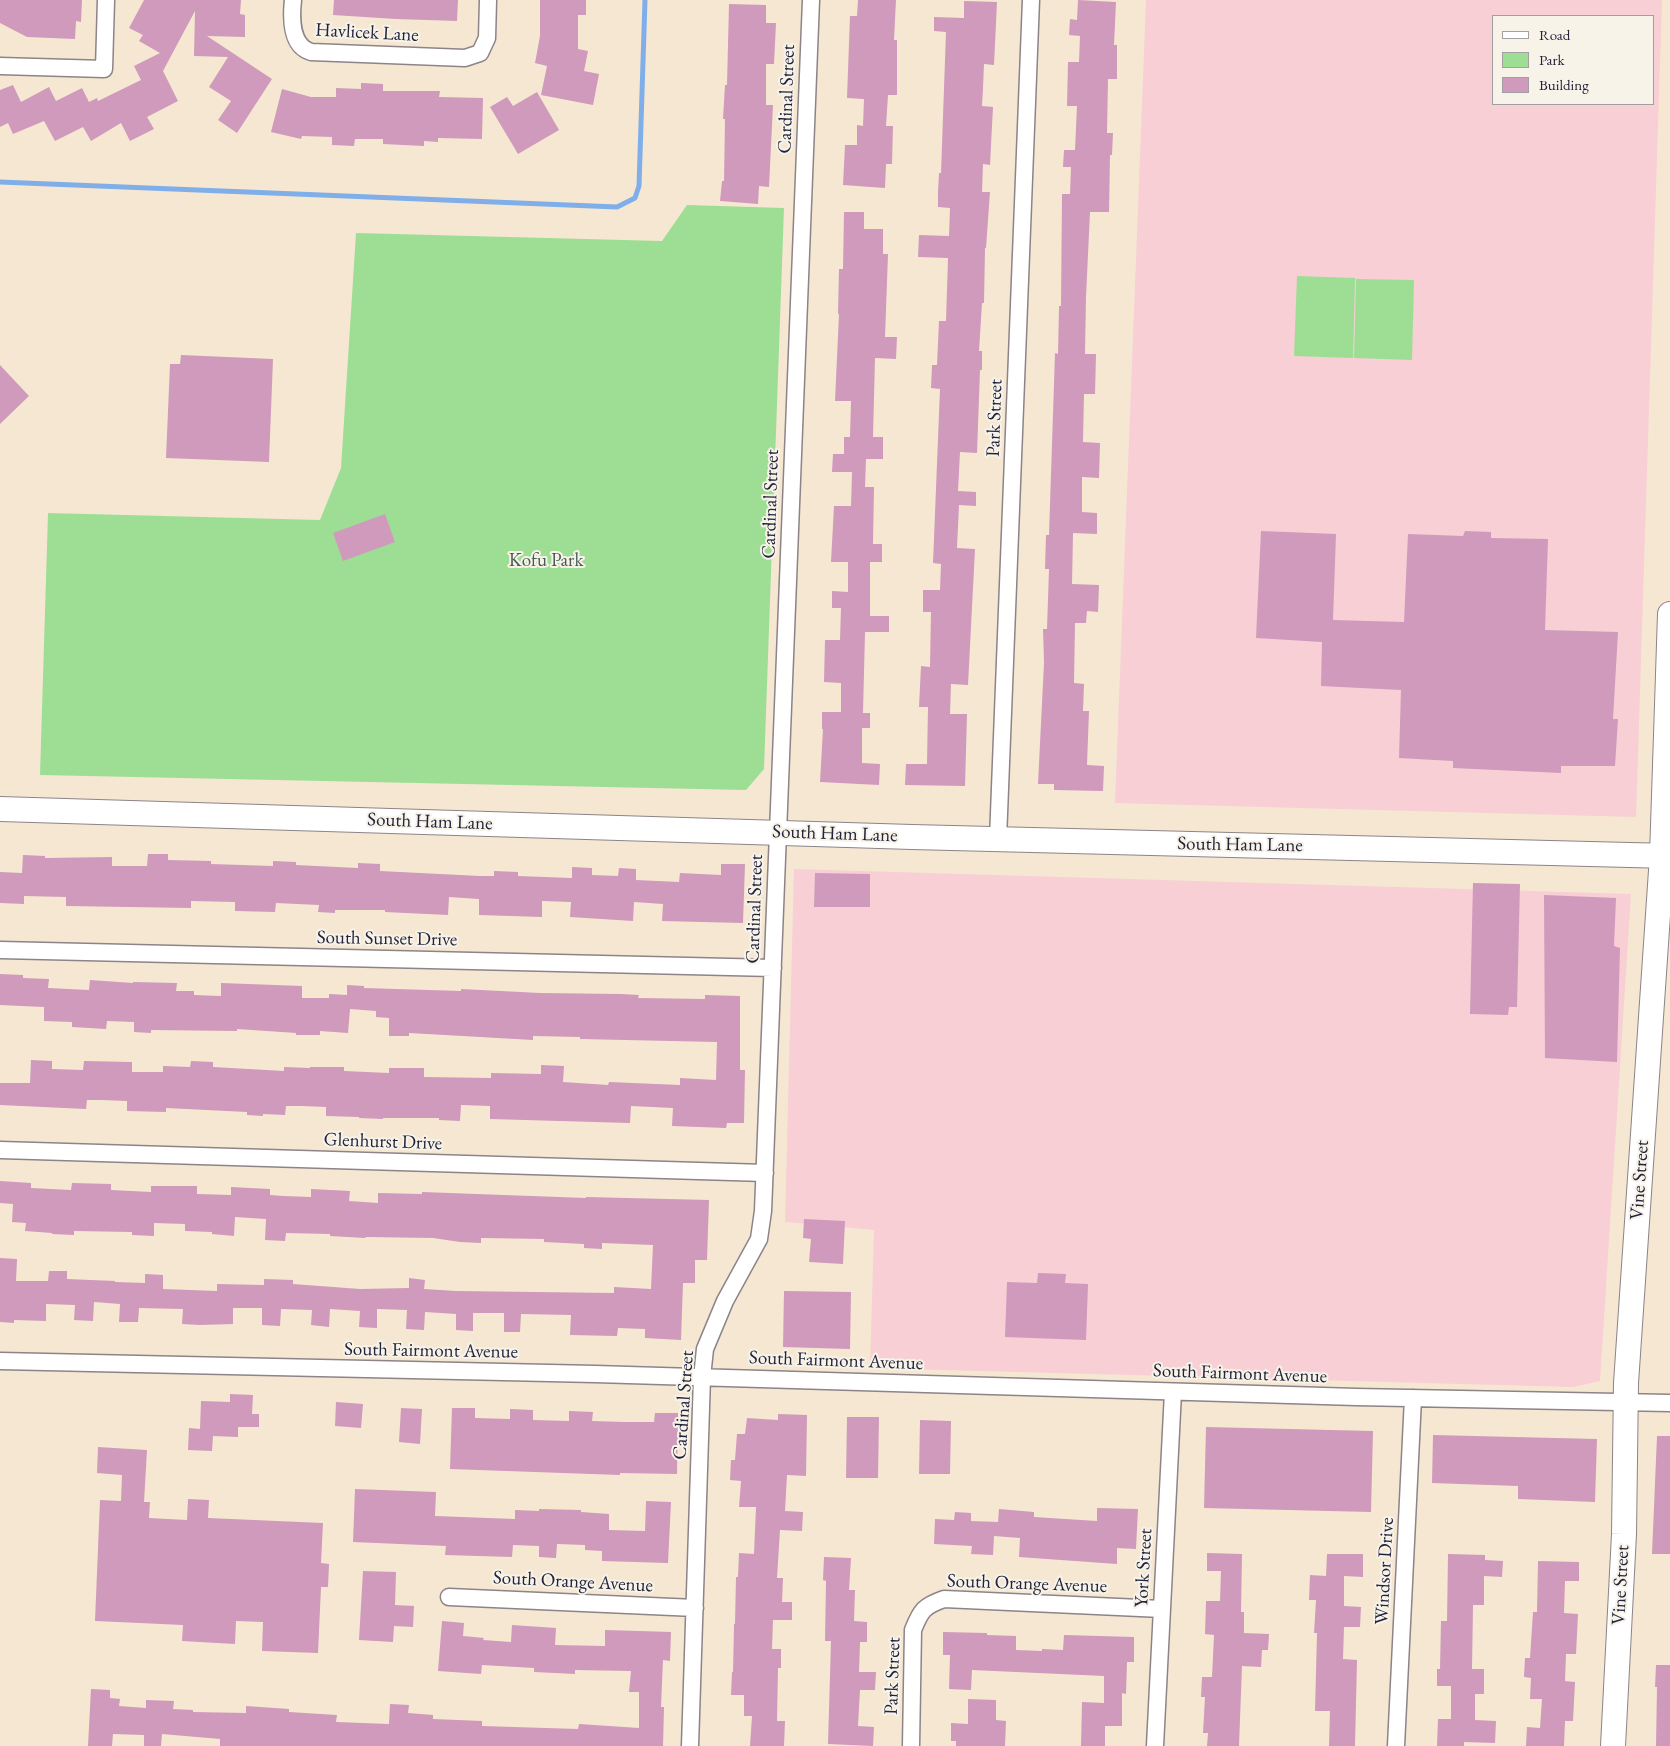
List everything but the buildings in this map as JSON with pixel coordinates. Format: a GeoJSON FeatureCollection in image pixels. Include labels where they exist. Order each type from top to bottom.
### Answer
{"type":"FeatureCollection","features":[{"type":"Feature","properties":{"kind":"main road","name":"Vine Street"},"geometry":{"type":"LineString","coordinates":[[1613,1746],[1624,1534],[1625,1402],[1666,856],[1670,614]]}},
{"type":"Feature","properties":{"kind":"main road","name":"South Ham Lane"},"geometry":{"type":"LineString","coordinates":[[0,809],[778,833],[1666,856]]}},
{"type":"Feature","properties":{"kind":"street"},"geometry":{"type":"LineString","coordinates":[[0,66],[104,69],[106,0]]}},
{"type":"Feature","properties":{"kind":"street","name":"Havlicek Lane"},"geometry":{"type":"LineString","coordinates":[[293,0],[292,15],[295,38],[304,50],[312,52],[465,58],[480,53],[487,38],[488,0]]}},
{"type":"Feature","properties":{"kind":"street","name":"Cardinal Street"},"geometry":{"type":"LineString","coordinates":[[690,1746],[702,1377],[705,1349],[725,1301],[759,1239],[763,1210],[811,0]]}},
{"type":"Feature","properties":{"kind":"street","name":"Park Street"},"geometry":{"type":"LineString","coordinates":[[998,838],[1031,0]]}},
{"type":"Feature","properties":{"kind":"street","name":"South Sunset Drive"},"geometry":{"type":"LineString","coordinates":[[0,950],[773,968]]}},
{"type":"Feature","properties":{"kind":"street","name":"Glenhurst Drive"},"geometry":{"type":"LineString","coordinates":[[0,1150],[765,1173]]}},
{"type":"Feature","properties":{"kind":"street","name":"South Fairmont Avenue"},"geometry":{"type":"LineString","coordinates":[[0,1361],[702,1377],[1174,1392],[1670,1403]]}},
{"type":"Feature","properties":{"kind":"street","name":"York Street"},"geometry":{"type":"LineString","coordinates":[[1156,1746],[1174,1392]]}},
{"type":"Feature","properties":{"kind":"street","name":"Windsor Drive"},"geometry":{"type":"LineString","coordinates":[[1396,1746],[1413,1398]]}},
{"type":"Feature","properties":{"kind":"street","name":"South Orange Avenue"},"geometry":{"type":"LineString","coordinates":[[449,1597],[695,1608]]}},
{"type":"Feature","properties":{"kind":"street","name":"South Orange Avenue"},"geometry":{"type":"LineString","coordinates":[[924,1609],[944,1599],[1162,1609]]}},
{"type":"Feature","properties":{"kind":"street","name":"Park Street"},"geometry":{"type":"LineString","coordinates":[[911,1746],[913,1630],[919,1615],[924,1609]]}},
{"type":"Feature","properties":{"kind":"shaded area"},"geometry":{"type":"Polygon","coordinates":[[[1146,0],[1662,0],[1636,817],[1115,803],[1146,0]]]}},
{"type":"Feature","properties":{"kind":"shaded area"},"geometry":{"type":"Polygon","coordinates":[[[794,869],[1631,894],[1600,1381],[1573,1387],[870,1368],[874,1230],[785,1222],[794,869]]]}},
{"type":"Feature","properties":{"kind":"green space","name":"Kofu Park"},"geometry":{"type":"Polygon","coordinates":[[[687,205],[784,208],[764,769],[746,790],[40,775],[48,513],[320,520],[341,468],[356,233],[662,241],[687,205]]]}},
{"type":"Feature","properties":{"kind":"green space"},"geometry":{"type":"Polygon","coordinates":[[[1297,276],[1355,278],[1353,358],[1294,356],[1297,276]]]}},
{"type":"Feature","properties":{"kind":"green space"},"geometry":{"type":"Polygon","coordinates":[[[1356,279],[1414,280],[1412,360],[1354,358],[1356,279]]]}},
{"type":"Feature","properties":{"kind":"waterway"},"geometry":{"type":"LineString","coordinates":[[0,182],[617,207],[635,198],[639,186],[645,0]]}}]}
